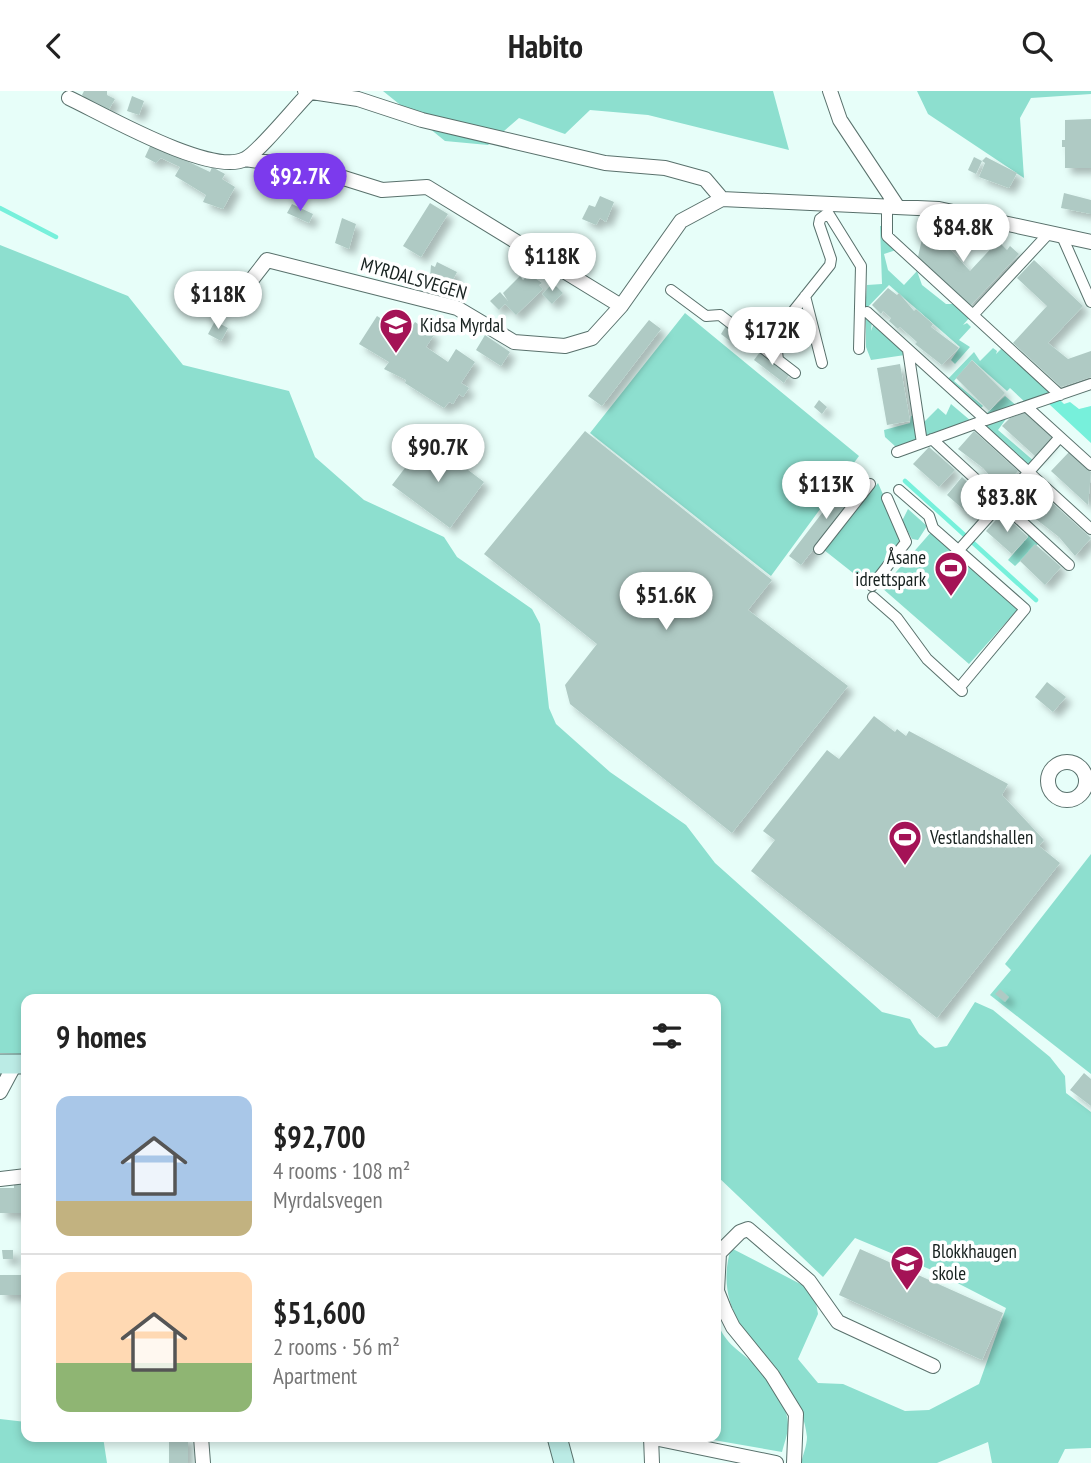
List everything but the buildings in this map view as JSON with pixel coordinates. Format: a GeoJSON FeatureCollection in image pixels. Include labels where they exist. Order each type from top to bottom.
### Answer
{"type":"FeatureCollection","features":[{"type":"Feature","properties":{"kind":"main road"},"geometry":{"type":"LineString","coordinates":[[560,1442],[564,1463]]}},
{"type":"Feature","properties":{"kind":"street"},"geometry":{"type":"LineString","coordinates":[[830,91],[840,120],[892,206],[887,236],[1060,395]]}},
{"type":"Feature","properties":{"kind":"street"},"geometry":{"type":"LineString","coordinates":[[245,159],[307,92],[358,99],[422,120],[605,163],[665,168],[705,179],[722,199],[939,209],[1091,241]]}},
{"type":"Feature","properties":{"kind":"street"},"geometry":{"type":"LineString","coordinates":[[67,93],[177,150],[213,163],[245,159],[315,169],[382,190],[427,187],[621,306]]}},
{"type":"Feature","properties":{"kind":"street","name":"MYRDALSVEGEN"},"geometry":{"type":"LineString","coordinates":[[236,300],[267,260],[457,308],[514,342],[565,346],[592,338],[621,306],[681,221],[722,199]]}},
{"type":"Feature","properties":{"kind":"street"},"geometry":{"type":"LineString","coordinates":[[778,361],[775,334],[830,265],[831,259],[819,224],[820,219],[828,213],[861,266],[859,349]]}},
{"type":"Feature","properties":{"kind":"street"},"geometry":{"type":"LineString","coordinates":[[1055,233],[1090,300]]}},
{"type":"Feature","properties":{"kind":"street"},"geometry":{"type":"LineString","coordinates":[[973,315],[1055,233]]}},
{"type":"Feature","properties":{"kind":"street"},"geometry":{"type":"LineString","coordinates":[[671,290],[706,316],[720,315],[795,373]]}},
{"type":"Feature","properties":{"kind":"street"},"geometry":{"type":"LineString","coordinates":[[805,296],[822,363]]}},
{"type":"Feature","properties":{"kind":"street"},"geometry":{"type":"LineString","coordinates":[[867,312],[908,349],[1029,472],[1091,529]]}},
{"type":"Feature","properties":{"kind":"street"},"geometry":{"type":"LineString","coordinates":[[908,349],[927,441],[1069,565]]}},
{"type":"Feature","properties":{"kind":"street"},"geometry":{"type":"LineString","coordinates":[[897,452],[1091,384]]}},
{"type":"Feature","properties":{"kind":"street"},"geometry":{"type":"LineString","coordinates":[[1027,407],[1091,465]]}},
{"type":"Feature","properties":{"kind":"street"},"geometry":{"type":"LineString","coordinates":[[961,547],[1060,437]]}},
{"type":"Feature","properties":{"kind":"street"},"geometry":{"type":"LineString","coordinates":[[819,549],[870,484]]}},
{"type":"Feature","properties":{"kind":"street"},"geometry":{"type":"LineString","coordinates":[[887,498],[906,542],[873,591],[928,659],[961,689],[1025,609],[961,547],[933,528],[929,516],[900,490]]}},
{"type":"Feature","properties":{"kind":"street"},"geometry":{"type":"LineString","coordinates":[[0,1092],[14,1064]]}},
{"type":"Feature","properties":{"kind":"street"},"geometry":{"type":"LineString","coordinates":[[0,1179],[21,1177]]}},
{"type":"Feature","properties":{"kind":"street"},"geometry":{"type":"LineString","coordinates":[[721,1250],[748,1229],[809,1281],[838,1322],[933,1366]]}},
{"type":"Feature","properties":{"kind":"street"},"geometry":{"type":"LineString","coordinates":[[721,1300],[733,1327],[772,1375],[796,1415],[794,1463]]}},
{"type":"Feature","properties":{"kind":"street"},"geometry":{"type":"LineString","coordinates":[[201,1442],[203,1463]]}},
{"type":"Feature","properties":{"kind":"street"},"geometry":{"type":"LineString","coordinates":[[650,1442],[652,1463]]}},
{"type":"Feature","properties":{"kind":"street"},"geometry":{"type":"LineString","coordinates":[[674,1442],[776,1463]]}},
{"type":"Feature","properties":{"kind":"shaded area"},"geometry":{"type":"Polygon","coordinates":[[[383,91],[773,91],[789,150],[648,115],[590,110],[565,134],[519,118],[488,145],[445,141],[383,91]]]}},
{"type":"Feature","properties":{"kind":"shaded area"},"geometry":{"type":"Polygon","coordinates":[[[917,91],[1091,91],[1091,94],[1031,98],[1020,118],[1024,178],[928,114],[917,91]]]}},
{"type":"Feature","properties":{"kind":"shaded area"},"geometry":{"type":"Polygon","coordinates":[[[880,226],[884,226],[896,250],[884,254],[888,270],[904,285],[917,271],[922,285],[946,304],[955,304],[970,317],[963,325],[967,323],[971,327],[959,340],[970,347],[955,364],[951,360],[960,347],[889,285],[865,310],[867,285],[882,284],[880,226]]]}},
{"type":"Feature","properties":{"kind":"shaded area"},"geometry":{"type":"Polygon","coordinates":[[[0,245],[128,296],[183,365],[289,391],[315,457],[364,500],[444,537],[457,557],[532,609],[540,624],[549,708],[556,724],[610,772],[686,825],[715,863],[882,1012],[910,1019],[919,1034],[935,1048],[947,1046],[975,1002],[993,1010],[1050,1057],[1065,1076],[1066,1093],[1091,1112],[1091,1448],[1065,1449],[1058,1463],[992,1463],[988,1442],[937,1463],[801,1463],[807,1437],[801,1411],[789,1389],[742,1327],[731,1304],[727,1278],[731,1248],[814,1291],[818,1314],[798,1359],[818,1383],[843,1384],[905,1411],[929,1410],[979,1384],[1006,1308],[934,1271],[855,1238],[823,1277],[721,1180],[721,994],[21,994],[21,1054],[0,1053],[0,245]]]}},
{"type":"Feature","properties":{"kind":"shaded area"},"geometry":{"type":"Polygon","coordinates":[[[685,313],[859,456],[771,576],[590,433],[685,313]]]}},
{"type":"Feature","properties":{"kind":"shaded area"},"geometry":{"type":"Polygon","coordinates":[[[866,314],[872,321],[871,331],[874,323],[905,350],[905,355],[871,360],[866,347],[866,314]]]}},
{"type":"Feature","properties":{"kind":"shaded area"},"geometry":{"type":"Polygon","coordinates":[[[1003,347],[1053,393],[1026,403],[1010,388],[1007,391],[972,360],[954,381],[983,406],[981,408],[986,414],[1005,396],[1017,406],[985,416],[946,381],[974,352],[980,361],[993,348],[997,351],[996,354],[1003,347]]]}},
{"type":"Feature","properties":{"kind":"shaded area"},"geometry":{"type":"Polygon","coordinates":[[[1060,400],[1064,404],[1070,402],[1079,409],[1091,406],[1091,443],[1049,404],[1060,400]]]}},
{"type":"Feature","properties":{"kind":"shaded area"},"geometry":{"type":"Polygon","coordinates":[[[951,404],[971,421],[925,437],[923,423],[938,408],[946,415],[951,404]]]}},
{"type":"Feature","properties":{"kind":"shaded area"},"geometry":{"type":"Polygon","coordinates":[[[915,415],[919,439],[896,447],[885,437],[884,430],[910,423],[911,416],[915,415]]]}},
{"type":"Feature","properties":{"kind":"shaded area"},"geometry":{"type":"Polygon","coordinates":[[[1006,419],[998,430],[1035,462],[1029,467],[983,425],[1006,419]]]}},
{"type":"Feature","properties":{"kind":"shaded area"},"geometry":{"type":"Polygon","coordinates":[[[878,483],[903,540],[867,584],[824,550],[878,483]]]}},
{"type":"Feature","properties":{"kind":"shaded area"},"geometry":{"type":"Polygon","coordinates":[[[908,509],[927,526],[918,540],[912,539],[902,521],[908,509]]]}},
{"type":"Feature","properties":{"kind":"shaded area","name":"Åsane idrettspark"},"geometry":{"type":"Polygon","coordinates":[[[932,531],[1019,608],[969,664],[882,588],[932,531]]]}},
{"type":"Feature","properties":{"kind":"shaded area"},"geometry":{"type":"Polygon","coordinates":[[[1027,531],[1039,543],[1015,566],[1008,560],[1028,537],[1027,531]]]}},
{"type":"Feature","properties":{"kind":"shaded area"},"geometry":{"type":"Polygon","coordinates":[[[1091,854],[1091,1074],[990,995],[1011,970],[1005,964],[1091,854]]]}},
{"type":"Feature","properties":{"kind":"shaded area"},"geometry":{"type":"Polygon","coordinates":[[[721,1330],[726,1339],[771,1383],[785,1408],[788,1425],[782,1452],[721,1441],[721,1330]]]}},
{"type":"Feature","properties":{"kind":"shaded area"},"geometry":{"type":"Polygon","coordinates":[[[0,1419],[21,1421],[21,1442],[104,1442],[107,1463],[0,1463],[0,1419]]]}},
{"type":"Feature","properties":{"kind":"waterway"},"geometry":{"type":"LineString","coordinates":[[0,208],[56,237]]}},
{"type":"Feature","properties":{"kind":"waterway"},"geometry":{"type":"LineString","coordinates":[[905,481],[1036,600]]}},
{"type":"Feature","properties":{"kind":"place","name":"Kidsa Myrdal"},"geometry":{"type":"Point","coordinates":[396,355]}},
{"type":"Feature","properties":{"kind":"place","name":"Åsane idrettspark"},"geometry":{"type":"Point","coordinates":[951,598]}},
{"type":"Feature","properties":{"kind":"place","name":"Vestlandshallen"},"geometry":{"type":"Point","coordinates":[905,867]}},
{"type":"Feature","properties":{"kind":"place","name":"Blokkhaugen skole"},"geometry":{"type":"Point","coordinates":[907,1292]}}]}
